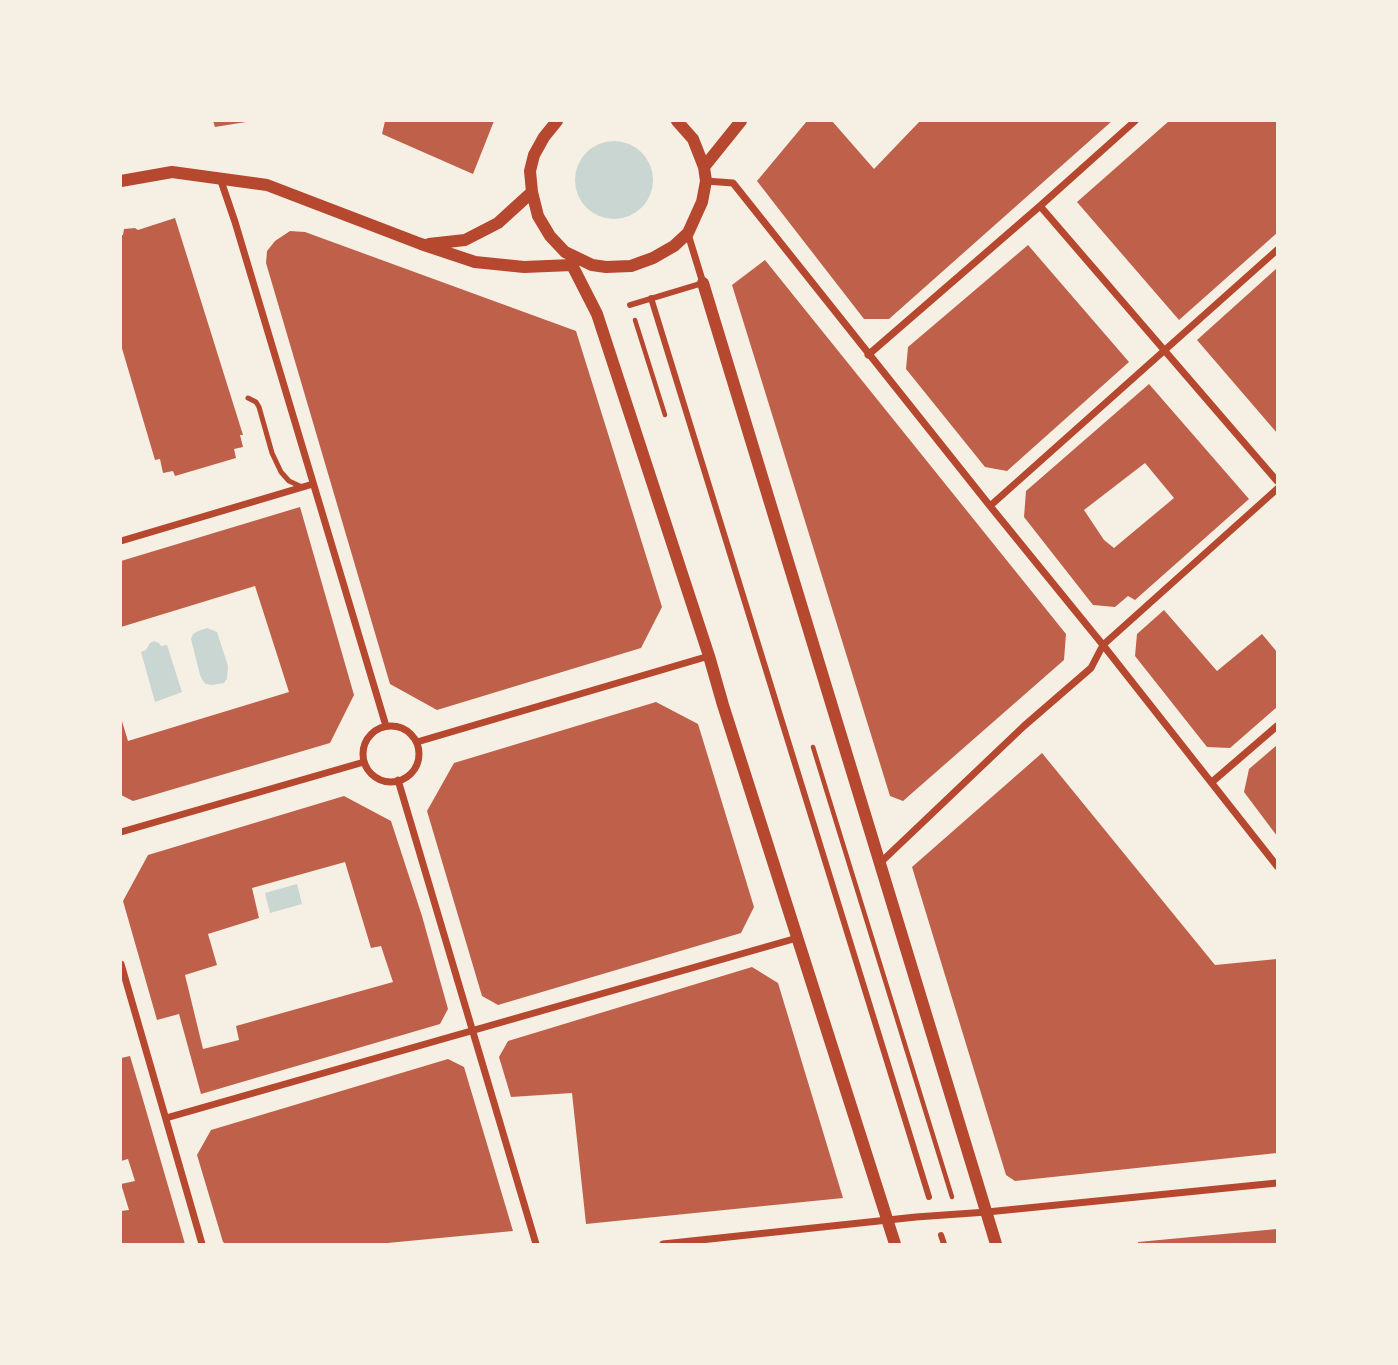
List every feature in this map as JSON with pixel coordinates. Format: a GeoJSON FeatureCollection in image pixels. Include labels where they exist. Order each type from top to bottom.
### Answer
{"type":"FeatureCollection","features":[{"type":"Feature","properties":{"kind":"street"},"geometry":{"type":"LineString","coordinates":[[557,121],[534,155],[530,171],[531,192],[538,216],[550,236],[565,252],[597,314],[709,656],[895,1244]]}},
{"type":"Feature","properties":{"kind":"street"},"geometry":{"type":"LineString","coordinates":[[121,181],[172,172],[267,185],[421,244],[475,261],[524,267],[631,266],[674,246],[688,233],[702,201],[704,167],[693,139],[677,121]]}},
{"type":"Feature","properties":{"kind":"street"},"geometry":{"type":"LineString","coordinates":[[704,167],[741,121]]}},
{"type":"Feature","properties":{"kind":"street"},"geometry":{"type":"LineString","coordinates":[[868,355],[1135,121]]}},
{"type":"Feature","properties":{"kind":"street"},"geometry":{"type":"LineString","coordinates":[[220,178],[386,726]]}},
{"type":"Feature","properties":{"kind":"street"},"geometry":{"type":"LineString","coordinates":[[705,181],[733,183],[1277,866]]}},
{"type":"Feature","properties":{"kind":"street"},"geometry":{"type":"LineString","coordinates":[[421,244],[465,240],[498,223],[531,192]]}},
{"type":"Feature","properties":{"kind":"street"},"geometry":{"type":"LineString","coordinates":[[1040,206],[1277,481]]}},
{"type":"Feature","properties":{"kind":"street"},"geometry":{"type":"LineString","coordinates":[[688,233],[996,1244]]}},
{"type":"Feature","properties":{"kind":"street"},"geometry":{"type":"LineString","coordinates":[[990,506],[1277,250]]}},
{"type":"Feature","properties":{"kind":"street"},"geometry":{"type":"LineString","coordinates":[[565,252],[592,265]]}},
{"type":"Feature","properties":{"kind":"street"},"geometry":{"type":"LineString","coordinates":[[630,305],[703,283]]}},
{"type":"Feature","properties":{"kind":"street"},"geometry":{"type":"LineString","coordinates":[[651,298],[929,1198]]}},
{"type":"Feature","properties":{"kind":"street"},"geometry":{"type":"LineString","coordinates":[[121,541],[313,484]]}},
{"type":"Feature","properties":{"kind":"street"},"geometry":{"type":"LineString","coordinates":[[879,863],[1024,726],[1091,668],[1103,645],[1277,489]]}},
{"type":"Feature","properties":{"kind":"street"},"geometry":{"type":"LineString","coordinates":[[417,742],[709,656]]}},
{"type":"Feature","properties":{"kind":"street"},"geometry":{"type":"LineString","coordinates":[[386,726],[407,730],[417,742],[419,753],[415,768],[408,776],[398,780],[378,778],[369,772],[364,762],[365,741],[376,730],[386,726]]}},
{"type":"Feature","properties":{"kind":"street"},"geometry":{"type":"LineString","coordinates":[[1212,782],[1277,726]]}},
{"type":"Feature","properties":{"kind":"street"},"geometry":{"type":"LineString","coordinates":[[121,832],[364,762]]}},
{"type":"Feature","properties":{"kind":"street"},"geometry":{"type":"LineString","coordinates":[[398,780],[536,1244]]}},
{"type":"Feature","properties":{"kind":"street"},"geometry":{"type":"LineString","coordinates":[[166,1118],[797,938]]}},
{"type":"Feature","properties":{"kind":"street"},"geometry":{"type":"LineString","coordinates":[[121,964],[202,1244]]}},
{"type":"Feature","properties":{"kind":"street"},"geometry":{"type":"LineString","coordinates":[[663,1244],[1277,1183]]}},
{"type":"Feature","properties":{"kind":"street"},"geometry":{"type":"LineString","coordinates":[[942,1235],[944,1244]]}},
{"type":"Feature","properties":{"kind":"lane"},"geometry":{"type":"LineString","coordinates":[[248,398],[259,407],[272,453],[281,472],[289,481],[302,487]]}},
{"type":"Feature","properties":{"kind":"path"},"geometry":{"type":"LineString","coordinates":[[812,746],[957,1214]]}},
{"type":"Feature","properties":{"kind":"shaded area"},"geometry":{"type":"Polygon","coordinates":[[[606,141],[622,141],[636,147],[647,158],[653,172],[653,188],[647,202],[636,213],[622,219],[606,219],[592,213],[581,202],[575,188],[575,172],[581,158],[592,147],[606,141]]]}},
{"type":"Feature","properties":{"kind":"shaded area"},"geometry":{"type":"Polygon","coordinates":[[[207,628],[217,632],[228,666],[224,683],[206,684],[200,675],[191,639],[193,634],[207,628]]]}},
{"type":"Feature","properties":{"kind":"shaded area"},"geometry":{"type":"Polygon","coordinates":[[[154,641],[161,646],[167,645],[182,692],[155,702],[141,652],[154,641]]]}},
{"type":"Feature","properties":{"kind":"shaded area"},"geometry":{"type":"Polygon","coordinates":[[[297,884],[302,904],[270,913],[265,893],[297,884]]]}},
{"type":"Feature","properties":{"kind":"building"},"geometry":{"type":"Polygon","coordinates":[[[213,121],[246,121],[246,122],[215,127],[213,121]]]}},
{"type":"Feature","properties":{"kind":"building"},"geometry":{"type":"Polygon","coordinates":[[[385,121],[494,121],[473,174],[382,134],[385,121]]]}},
{"type":"Feature","properties":{"kind":"building"},"geometry":{"type":"Polygon","coordinates":[[[807,121],[832,121],[874,169],[920,121],[1112,121],[889,319],[864,319],[757,181],[807,121]]]}},
{"type":"Feature","properties":{"kind":"building"},"geometry":{"type":"Polygon","coordinates":[[[1169,121],[1277,121],[1277,233],[1179,320],[1077,202],[1169,121]]]}},
{"type":"Feature","properties":{"kind":"building"},"geometry":{"type":"Polygon","coordinates":[[[175,218],[243,435],[240,435],[243,447],[234,449],[236,458],[175,476],[173,471],[163,473],[160,459],[155,460],[121,345],[121,235],[124,229],[138,230],[175,218]]]}},
{"type":"Feature","properties":{"kind":"building"},"geometry":{"type":"Polygon","coordinates":[[[290,231],[305,232],[576,331],[662,607],[641,648],[437,710],[390,684],[266,263],[267,251],[275,241],[290,231]]]}},
{"type":"Feature","properties":{"kind":"building"},"geometry":{"type":"Polygon","coordinates":[[[1028,245],[1129,362],[1007,471],[985,467],[906,369],[908,347],[1028,245]]]}},
{"type":"Feature","properties":{"kind":"building"},"geometry":{"type":"Polygon","coordinates":[[[765,260],[1066,634],[1064,660],[903,801],[890,796],[732,285],[765,260]]]}},
{"type":"Feature","properties":{"kind":"building"},"geometry":{"type":"Polygon","coordinates":[[[1277,268],[1277,433],[1197,340],[1277,268]]]}},
{"type":"Feature","properties":{"kind":"building"},"geometry":{"type":"Polygon","coordinates":[[[1149,384],[1249,499],[1135,600],[1128,596],[1115,607],[1093,605],[1024,517],[1026,491],[1149,384]],[[1145,463],[1084,510],[1104,540],[1114,548],[1174,498],[1145,463]]]}},
{"type":"Feature","properties":{"kind":"building"},"geometry":{"type":"Polygon","coordinates":[[[300,507],[354,695],[330,743],[133,801],[121,795],[121,718],[128,741],[289,692],[255,586],[121,627],[121,561],[300,507]]]}},
{"type":"Feature","properties":{"kind":"building"},"geometry":{"type":"Polygon","coordinates":[[[1164,610],[1217,671],[1262,634],[1277,652],[1277,707],[1230,748],[1207,747],[1135,656],[1137,634],[1164,610]]]}},
{"type":"Feature","properties":{"kind":"building"},"geometry":{"type":"Polygon","coordinates":[[[656,702],[698,724],[754,907],[741,933],[498,1005],[482,996],[427,811],[454,763],[656,702]]]}},
{"type":"Feature","properties":{"kind":"building"},"geometry":{"type":"Polygon","coordinates":[[[1277,745],[1277,836],[1244,792],[1249,769],[1277,745]]]}},
{"type":"Feature","properties":{"kind":"building"},"geometry":{"type":"Polygon","coordinates":[[[1042,753],[1215,965],[1277,959],[1277,1153],[1015,1181],[1006,1175],[912,867],[1042,753]]]}},
{"type":"Feature","properties":{"kind":"building"},"geometry":{"type":"Polygon","coordinates":[[[344,796],[391,821],[422,916],[448,1009],[440,1024],[201,1094],[179,1014],[157,1020],[123,901],[148,855],[344,796]],[[345,862],[252,888],[259,918],[208,934],[217,965],[185,975],[203,1049],[239,1040],[236,1026],[393,982],[381,946],[371,948],[345,862]]]}},
{"type":"Feature","properties":{"kind":"building"},"geometry":{"type":"Polygon","coordinates":[[[752,967],[778,983],[843,1198],[586,1224],[572,1093],[511,1097],[499,1057],[508,1041],[752,967]]]}},
{"type":"Feature","properties":{"kind":"building"},"geometry":{"type":"Polygon","coordinates":[[[130,1056],[185,1244],[121,1244],[121,1211],[129,1210],[121,1184],[135,1181],[128,1159],[121,1161],[121,1058],[130,1056]]]}},
{"type":"Feature","properties":{"kind":"building"},"geometry":{"type":"Polygon","coordinates":[[[448,1059],[464,1067],[513,1231],[377,1244],[223,1242],[197,1155],[211,1130],[448,1059]]]}},
{"type":"Feature","properties":{"kind":"building"},"geometry":{"type":"Polygon","coordinates":[[[1277,1229],[1277,1244],[1138,1244],[1138,1242],[1277,1229]]]}}]}
